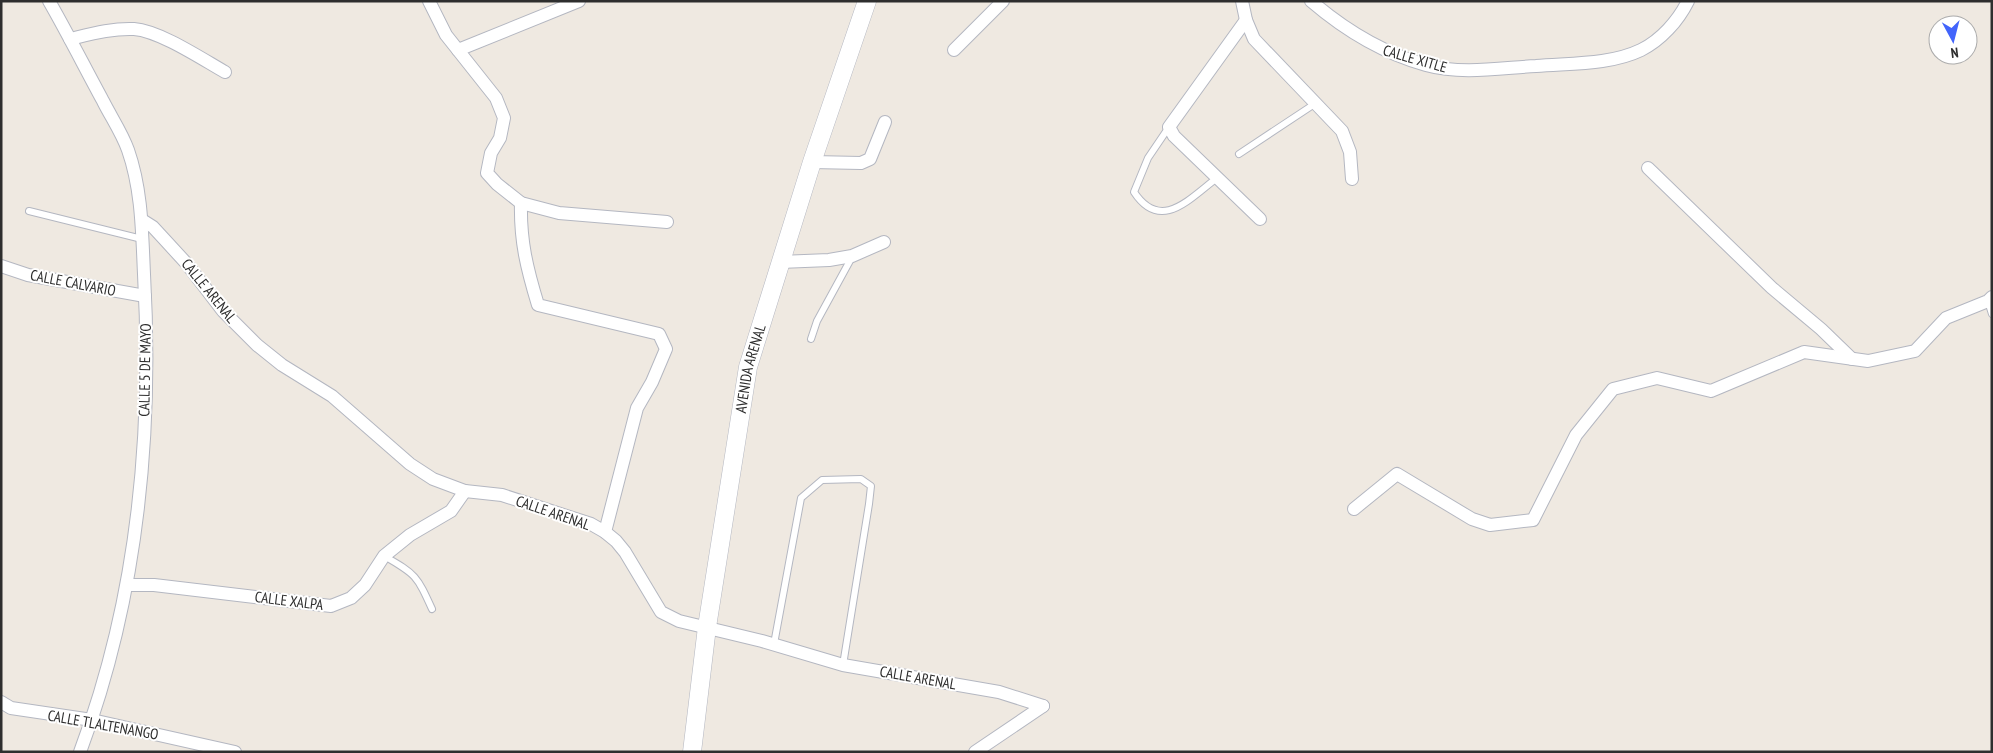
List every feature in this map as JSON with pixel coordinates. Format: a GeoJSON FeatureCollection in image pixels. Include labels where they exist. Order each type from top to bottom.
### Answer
{"type":"FeatureCollection","features":[{"type":"Feature","properties":{"kind":"street","name":"CALLE 5 DE MAYO"},"geometry":{"type":"LineString","coordinates":[[49,1],[128,149],[140,196],[142,220],[147,360],[138,516],[127,585],[92,720],[80,752]]}},
{"type":"Feature","properties":{"kind":"street"},"geometry":{"type":"LineString","coordinates":[[429,1],[446,35],[496,98],[504,118],[500,138],[491,153],[487,173],[496,184],[521,203],[559,213],[667,222]]}},
{"type":"Feature","properties":{"kind":"street"},"geometry":{"type":"LineString","coordinates":[[458,50],[579,1]]}},
{"type":"Feature","properties":{"kind":"street","name":"AVENIDA ARENAL"},"geometry":{"type":"LineString","coordinates":[[692,752],[707,627],[748,367],[812,162],[868,1]]}},
{"type":"Feature","properties":{"kind":"street"},"geometry":{"type":"LineString","coordinates":[[954,50],[1004,1]]}},
{"type":"Feature","properties":{"kind":"street"},"geometry":{"type":"LineString","coordinates":[[1242,1],[1246,20],[1254,39],[1342,131],[1350,152],[1352,179]]}},
{"type":"Feature","properties":{"kind":"street","name":"CALLE XITLE"},"geometry":{"type":"LineString","coordinates":[[1311,1],[1365,42],[1386,53],[1428,66],[1472,71],[1593,62],[1622,57],[1641,50],[1658,39],[1672,25],[1688,1]]}},
{"type":"Feature","properties":{"kind":"street"},"geometry":{"type":"LineString","coordinates":[[1246,20],[1169,127],[1174,136],[1260,219]]}},
{"type":"Feature","properties":{"kind":"street"},"geometry":{"type":"LineString","coordinates":[[70,39],[95,32],[137,29],[171,42],[225,72]]}},
{"type":"Feature","properties":{"kind":"street"},"geometry":{"type":"LineString","coordinates":[[812,162],[861,162],[870,159],[886,122]]}},
{"type":"Feature","properties":{"kind":"street"},"geometry":{"type":"LineString","coordinates":[[1648,168],[1758,275],[1822,329],[1852,359]]}},
{"type":"Feature","properties":{"kind":"street"},"geometry":{"type":"LineString","coordinates":[[521,203],[520,227],[524,260],[538,305],[659,334],[666,349],[652,382],[637,408],[605,532]]}},
{"type":"Feature","properties":{"kind":"street","name":"CALLE ARENAL"},"geometry":{"type":"LineString","coordinates":[[142,220],[154,227],[187,264],[223,311],[256,346],[282,365],[332,396],[410,464],[433,479],[465,491],[502,495],[590,524],[605,532],[616,540],[625,552],[661,612],[679,621],[774,644],[843,665],[999,692],[1043,706],[975,752]]}},
{"type":"Feature","properties":{"kind":"street"},"geometry":{"type":"LineString","coordinates":[[780,262],[829,260],[852,256],[884,242]]}},
{"type":"Feature","properties":{"kind":"street","name":"CALLE CALVARIO"},"geometry":{"type":"LineString","coordinates":[[1,266],[28,275],[145,296]]}},
{"type":"Feature","properties":{"kind":"street"},"geometry":{"type":"LineString","coordinates":[[1354,509],[1397,474],[1472,519],[1490,525],[1533,520],[1576,435],[1613,389],[1657,378],[1712,391],[1804,352],[1868,361],[1915,351],[1946,318],[1990,299]]}},
{"type":"Feature","properties":{"kind":"street","name":"CALLE XALPA"},"geometry":{"type":"LineString","coordinates":[[127,585],[154,585],[331,606],[351,598],[365,585],[384,556],[410,535],[451,511],[465,491]]}},
{"type":"Feature","properties":{"kind":"street","name":"CALLE TLALTENANGO"},"geometry":{"type":"LineString","coordinates":[[1,702],[11,708],[92,720],[235,752]]}},
{"type":"Feature","properties":{"kind":"lane"},"geometry":{"type":"LineString","coordinates":[[1239,154],[1316,103]]}},
{"type":"Feature","properties":{"kind":"lane"},"geometry":{"type":"LineString","coordinates":[[1169,127],[1148,158],[1134,192],[1142,204],[1157,211],[1170,212],[1217,178]]}},
{"type":"Feature","properties":{"kind":"lane"},"geometry":{"type":"LineString","coordinates":[[29,210],[142,239]]}},
{"type":"Feature","properties":{"kind":"lane"},"geometry":{"type":"LineString","coordinates":[[811,339],[817,321],[852,256]]}},
{"type":"Feature","properties":{"kind":"lane"},"geometry":{"type":"LineString","coordinates":[[1990,299],[1992,314]]}},
{"type":"Feature","properties":{"kind":"lane"},"geometry":{"type":"LineString","coordinates":[[774,644],[801,498],[822,480],[861,478],[871,486],[843,665]]}},
{"type":"Feature","properties":{"kind":"lane"},"geometry":{"type":"LineString","coordinates":[[384,556],[411,571],[422,586],[432,609]]}}]}
